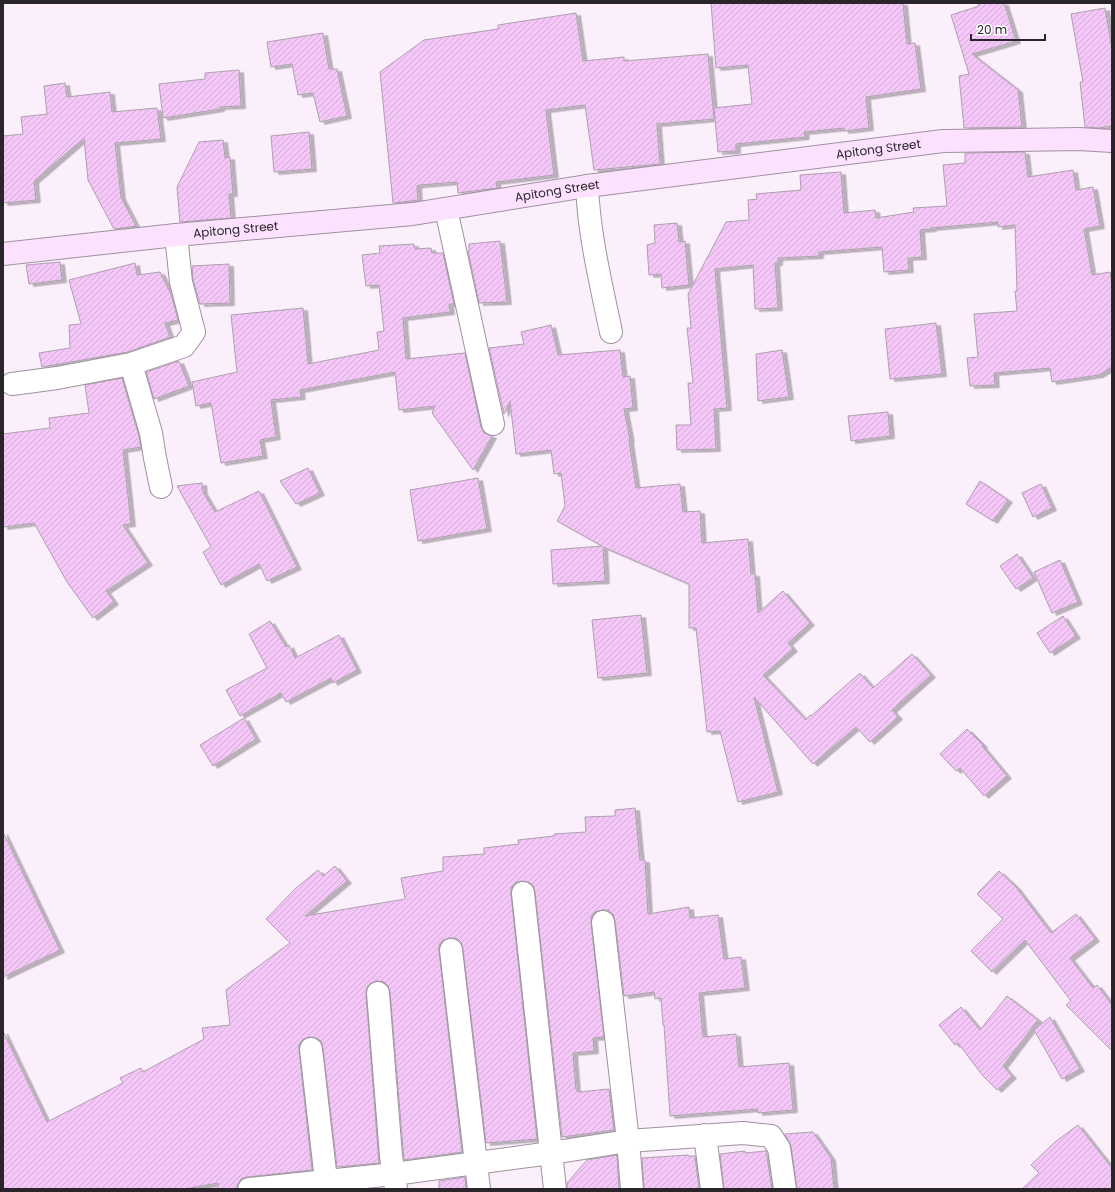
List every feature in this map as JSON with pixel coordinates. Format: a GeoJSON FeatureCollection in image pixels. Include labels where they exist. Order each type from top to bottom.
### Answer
{"type":"FeatureCollection","features":[{"type":"Feature","properties":{"kind":"street","name":"Apitong Street"},"geometry":{"type":"LineString","coordinates":[[3,254],[176,235],[413,214],[588,186],[944,141],[1079,139],[1112,141]]}},
{"type":"Feature","properties":{"kind":"street"},"geometry":{"type":"LineString","coordinates":[[588,186],[588,200],[593,244],[611,332]]}},
{"type":"Feature","properties":{"kind":"street"},"geometry":{"type":"LineString","coordinates":[[446,209],[493,424]]}},
{"type":"Feature","properties":{"kind":"street"},"geometry":{"type":"LineString","coordinates":[[12,384],[57,378],[131,364],[184,346],[194,332],[181,282],[176,235]]}},
{"type":"Feature","properties":{"kind":"street"},"geometry":{"type":"LineString","coordinates":[[131,364],[151,433],[162,486]]}},
{"type":"Feature","properties":{"kind":"street"},"geometry":{"type":"LineString","coordinates":[[523,893],[555,1189]]}},
{"type":"Feature","properties":{"kind":"street"},"geometry":{"type":"LineString","coordinates":[[603,922],[628,1141],[632,1189]]}},
{"type":"Feature","properties":{"kind":"street"},"geometry":{"type":"LineString","coordinates":[[451,950],[479,1189]]}},
{"type":"Feature","properties":{"kind":"street"},"geometry":{"type":"LineString","coordinates":[[378,993],[395,1181]]}},
{"type":"Feature","properties":{"kind":"street"},"geometry":{"type":"LineString","coordinates":[[311,1049],[326,1184]]}},
{"type":"Feature","properties":{"kind":"street"},"geometry":{"type":"LineString","coordinates":[[249,1189],[395,1181],[476,1162],[551,1153],[628,1141],[743,1133],[771,1136],[779,1148],[784,1189]]}},
{"type":"Feature","properties":{"kind":"street"},"geometry":{"type":"LineString","coordinates":[[705,1135],[712,1189]]}},
{"type":"Feature","properties":{"kind":"building"},"geometry":{"type":"Polygon","coordinates":[[[711,3],[903,3],[907,44],[915,43],[921,89],[866,97],[869,128],[844,131],[844,128],[804,132],[805,137],[736,144],[736,151],[718,152],[714,108],[752,104],[748,65],[716,68],[711,3]]]}},
{"type":"Feature","properties":{"kind":"building"},"geometry":{"type":"Polygon","coordinates":[[[978,3],[1004,3],[1016,41],[972,54],[1018,90],[1022,127],[964,128],[959,76],[969,74],[951,15],[979,6],[978,3]]]}},
{"type":"Feature","properties":{"kind":"building"},"geometry":{"type":"Polygon","coordinates":[[[1105,8],[1112,49],[1112,126],[1098,128],[1085,127],[1080,82],[1083,82],[1071,14],[1105,8]]]}},
{"type":"Feature","properties":{"kind":"building"},"geometry":{"type":"Polygon","coordinates":[[[576,13],[583,61],[624,57],[624,61],[708,54],[714,119],[657,124],[660,164],[594,170],[585,105],[546,110],[554,175],[496,182],[497,188],[458,193],[457,182],[420,185],[417,186],[418,200],[393,203],[380,72],[424,40],[498,29],[498,25],[576,13]]]}},
{"type":"Feature","properties":{"kind":"building"},"geometry":{"type":"Polygon","coordinates":[[[323,33],[329,69],[337,69],[347,116],[320,122],[313,93],[298,95],[292,64],[271,67],[267,42],[323,33]]]}},
{"type":"Feature","properties":{"kind":"building"},"geometry":{"type":"Polygon","coordinates":[[[239,70],[241,106],[220,107],[220,109],[163,118],[159,84],[205,79],[205,73],[239,70]]]}},
{"type":"Feature","properties":{"kind":"building"},"geometry":{"type":"Polygon","coordinates":[[[65,83],[67,97],[110,92],[112,112],[157,108],[161,139],[115,143],[121,197],[136,226],[114,229],[88,180],[84,138],[34,181],[36,200],[3,203],[3,136],[23,134],[21,117],[47,114],[44,86],[65,83]]]}},
{"type":"Feature","properties":{"kind":"building"},"geometry":{"type":"Polygon","coordinates":[[[309,132],[312,169],[274,172],[271,136],[309,132]]]}},
{"type":"Feature","properties":{"kind":"building"},"geometry":{"type":"Polygon","coordinates":[[[223,140],[225,158],[230,157],[233,194],[229,194],[231,218],[180,222],[177,187],[199,142],[223,140]]]}},
{"type":"Feature","properties":{"kind":"building"},"geometry":{"type":"Polygon","coordinates":[[[1025,152],[1028,177],[1073,170],[1076,190],[1093,187],[1100,226],[1084,229],[1092,275],[1110,272],[1112,284],[1112,367],[1099,375],[1052,382],[1050,368],[994,373],[995,385],[970,386],[967,358],[978,357],[974,314],[1017,311],[1015,291],[1017,291],[1015,225],[998,227],[998,222],[920,230],[922,257],[908,258],[909,270],[884,272],[882,247],[819,252],[819,256],[778,258],[778,263],[775,263],[778,308],[755,309],[753,265],[715,269],[727,408],[714,409],[716,449],[677,450],[676,425],[691,425],[688,383],[693,383],[687,328],[691,328],[688,294],[726,222],[749,220],[748,200],[757,199],[756,194],[801,190],[800,175],[841,172],[844,213],[875,210],[876,218],[914,212],[913,208],[947,206],[943,165],[965,163],[965,153],[1025,152]]]}},
{"type":"Feature","properties":{"kind":"building"},"geometry":{"type":"Polygon","coordinates":[[[677,223],[679,242],[685,241],[689,285],[662,288],[661,274],[649,275],[647,245],[655,243],[654,225],[677,223]]]}},
{"type":"Feature","properties":{"kind":"building"},"geometry":{"type":"Polygon","coordinates":[[[500,241],[507,302],[479,303],[468,251],[469,244],[500,241]]]}},
{"type":"Feature","properties":{"kind":"building"},"geometry":{"type":"Polygon","coordinates":[[[414,244],[415,249],[431,248],[432,253],[443,253],[454,304],[449,304],[450,312],[403,318],[406,359],[465,353],[481,427],[484,433],[492,436],[473,470],[432,413],[435,406],[399,410],[395,372],[300,390],[301,397],[271,400],[276,437],[260,440],[263,456],[221,463],[211,403],[196,406],[192,382],[237,372],[231,315],[303,308],[308,364],[379,350],[377,332],[384,331],[379,285],[366,286],[362,255],[380,253],[379,246],[414,244]]]}},
{"type":"Feature","properties":{"kind":"building"},"geometry":{"type":"Polygon","coordinates":[[[60,262],[62,280],[29,284],[26,265],[60,262]]]}},
{"type":"Feature","properties":{"kind":"building"},"geometry":{"type":"Polygon","coordinates":[[[135,263],[137,275],[160,272],[171,294],[178,320],[165,323],[170,337],[128,352],[42,367],[39,353],[70,348],[69,325],[81,324],[69,280],[135,263]]]}},
{"type":"Feature","properties":{"kind":"building"},"geometry":{"type":"Polygon","coordinates":[[[229,264],[230,303],[200,304],[193,280],[192,266],[229,264]]]}},
{"type":"Feature","properties":{"kind":"building"},"geometry":{"type":"Polygon","coordinates":[[[936,323],[942,374],[890,379],[885,329],[936,323]]]}},
{"type":"Feature","properties":{"kind":"building"},"geometry":{"type":"Polygon","coordinates":[[[551,325],[558,355],[620,350],[623,377],[630,376],[633,408],[624,409],[630,440],[636,488],[680,484],[683,512],[700,511],[702,543],[748,539],[751,574],[755,574],[758,613],[783,591],[810,623],[788,643],[793,649],[763,675],[806,720],[860,673],[873,688],[912,654],[931,675],[892,710],[898,717],[870,742],[856,727],[813,764],[754,697],[778,792],[738,802],[720,731],[707,732],[696,628],[689,628],[689,584],[603,547],[605,581],[553,584],[551,550],[602,546],[557,521],[565,506],[561,473],[554,474],[551,450],[516,454],[510,401],[504,414],[489,348],[524,344],[521,332],[551,325]]]}},
{"type":"Feature","properties":{"kind":"building"},"geometry":{"type":"Polygon","coordinates":[[[782,350],[789,397],[758,401],[756,354],[782,350]]]}},
{"type":"Feature","properties":{"kind":"building"},"geometry":{"type":"Polygon","coordinates":[[[179,361],[189,386],[154,399],[146,372],[179,361]]]}},
{"type":"Feature","properties":{"kind":"building"},"geometry":{"type":"Polygon","coordinates":[[[122,378],[141,447],[123,450],[131,524],[123,525],[148,563],[106,591],[114,602],[93,618],[67,582],[34,523],[3,527],[3,434],[50,428],[49,418],[89,413],[85,385],[122,378]]]}},
{"type":"Feature","properties":{"kind":"building"},"geometry":{"type":"Polygon","coordinates":[[[888,412],[890,436],[851,441],[848,416],[888,412]]]}},
{"type":"Feature","properties":{"kind":"building"},"geometry":{"type":"Polygon","coordinates":[[[308,468],[320,493],[296,504],[280,481],[308,468]]]}},
{"type":"Feature","properties":{"kind":"building"},"geometry":{"type":"Polygon","coordinates":[[[478,478],[487,529],[418,541],[410,490],[478,478]]]}},
{"type":"Feature","properties":{"kind":"building"},"geometry":{"type":"Polygon","coordinates":[[[980,481],[1008,500],[993,521],[966,504],[980,481]]]}},
{"type":"Feature","properties":{"kind":"building"},"geometry":{"type":"Polygon","coordinates":[[[202,483],[203,492],[215,512],[259,491],[297,567],[267,581],[259,564],[221,585],[203,552],[211,547],[177,486],[202,483]]]}},
{"type":"Feature","properties":{"kind":"building"},"geometry":{"type":"Polygon","coordinates":[[[1041,484],[1052,508],[1033,517],[1022,493],[1041,484]]]}},
{"type":"Feature","properties":{"kind":"building"},"geometry":{"type":"Polygon","coordinates":[[[1017,554],[1033,578],[1016,589],[1000,566],[1017,554]]]}},
{"type":"Feature","properties":{"kind":"building"},"geometry":{"type":"Polygon","coordinates":[[[1060,560],[1078,602],[1052,613],[1034,572],[1060,560]]]}},
{"type":"Feature","properties":{"kind":"building"},"geometry":{"type":"Polygon","coordinates":[[[641,615],[647,673],[598,678],[592,620],[641,615]]]}},
{"type":"Feature","properties":{"kind":"building"},"geometry":{"type":"Polygon","coordinates":[[[1063,616],[1076,636],[1050,653],[1037,633],[1063,616]]]}},
{"type":"Feature","properties":{"kind":"building"},"geometry":{"type":"Polygon","coordinates":[[[270,621],[286,647],[289,645],[295,658],[339,635],[357,670],[333,683],[331,678],[286,702],[281,693],[240,716],[226,690],[267,668],[249,634],[270,621]]]}},
{"type":"Feature","properties":{"kind":"building"},"geometry":{"type":"Polygon","coordinates":[[[244,718],[256,739],[213,766],[200,745],[244,718]]]}},
{"type":"Feature","properties":{"kind":"building"},"geometry":{"type":"Polygon","coordinates":[[[967,729],[983,745],[982,746],[1007,776],[984,796],[960,768],[956,771],[940,754],[967,729]]]}},
{"type":"Feature","properties":{"kind":"building"},"geometry":{"type":"Polygon","coordinates":[[[635,808],[640,860],[645,860],[648,914],[689,907],[690,918],[718,915],[724,959],[741,957],[745,988],[699,993],[703,1037],[736,1034],[739,1067],[789,1063],[793,1110],[758,1113],[758,1109],[670,1116],[661,998],[655,999],[654,992],[624,996],[615,921],[613,914],[608,910],[602,910],[595,912],[591,917],[591,923],[604,1037],[593,1038],[594,1051],[573,1053],[576,1090],[578,1090],[578,1092],[609,1089],[614,1130],[562,1137],[535,892],[533,885],[522,881],[515,883],[511,888],[511,894],[537,1139],[486,1143],[463,949],[461,942],[456,938],[450,938],[443,940],[439,945],[439,951],[462,1152],[404,1160],[390,992],[388,986],[384,982],[377,981],[371,983],[367,987],[366,994],[379,1163],[337,1167],[323,1048],[321,1041],[310,1037],[303,1039],[299,1044],[299,1050],[312,1170],[247,1177],[241,1179],[237,1189],[218,1189],[218,1183],[185,1189],[3,1189],[3,1031],[47,1122],[123,1083],[120,1078],[141,1068],[143,1072],[204,1039],[202,1028],[230,1025],[226,990],[290,943],[266,919],[296,888],[318,870],[323,876],[335,866],[347,881],[305,916],[405,899],[401,878],[443,871],[443,857],[484,854],[484,848],[519,844],[518,840],[554,836],[554,834],[586,832],[585,817],[615,816],[615,810],[635,808]]]}},
{"type":"Feature","properties":{"kind":"building"},"geometry":{"type":"Polygon","coordinates":[[[3,832],[60,950],[3,977],[3,832]]]}},
{"type":"Feature","properties":{"kind":"building"},"geometry":{"type":"Polygon","coordinates":[[[999,871],[1016,887],[1051,933],[1076,914],[1095,939],[1070,958],[1093,988],[1097,985],[1112,1005],[1112,1051],[1066,1005],[1071,1001],[1025,940],[992,972],[971,951],[1003,919],[977,894],[999,871]]]}},
{"type":"Feature","properties":{"kind":"building"},"geometry":{"type":"Polygon","coordinates":[[[1007,996],[1038,1020],[1003,1066],[1012,1076],[997,1090],[983,1076],[958,1043],[955,1045],[939,1025],[961,1007],[980,1030],[1007,996]]]}},
{"type":"Feature","properties":{"kind":"building"},"geometry":{"type":"Polygon","coordinates":[[[1050,1017],[1080,1069],[1062,1079],[1034,1030],[1050,1017]]]}},
{"type":"Feature","properties":{"kind":"building"},"geometry":{"type":"Polygon","coordinates":[[[1078,1125],[1112,1168],[1112,1189],[1022,1189],[1039,1173],[1031,1165],[1055,1142],[1078,1125]]]}},
{"type":"Feature","properties":{"kind":"building"},"geometry":{"type":"Polygon","coordinates":[[[813,1132],[831,1158],[834,1189],[797,1189],[791,1146],[785,1134],[813,1132]]]}},
{"type":"Feature","properties":{"kind":"building"},"geometry":{"type":"Polygon","coordinates":[[[745,1151],[745,1153],[766,1151],[772,1189],[724,1189],[720,1154],[745,1151]]]}},
{"type":"Feature","properties":{"kind":"building"},"geometry":{"type":"Polygon","coordinates":[[[617,1155],[619,1189],[567,1189],[567,1183],[587,1160],[617,1155]]]}},
{"type":"Feature","properties":{"kind":"building"},"geometry":{"type":"Polygon","coordinates":[[[688,1155],[695,1156],[699,1189],[644,1189],[642,1158],[688,1155]]]}},
{"type":"Feature","properties":{"kind":"building"},"geometry":{"type":"Polygon","coordinates":[[[465,1177],[466,1189],[439,1189],[439,1181],[465,1177]]]}}]}
